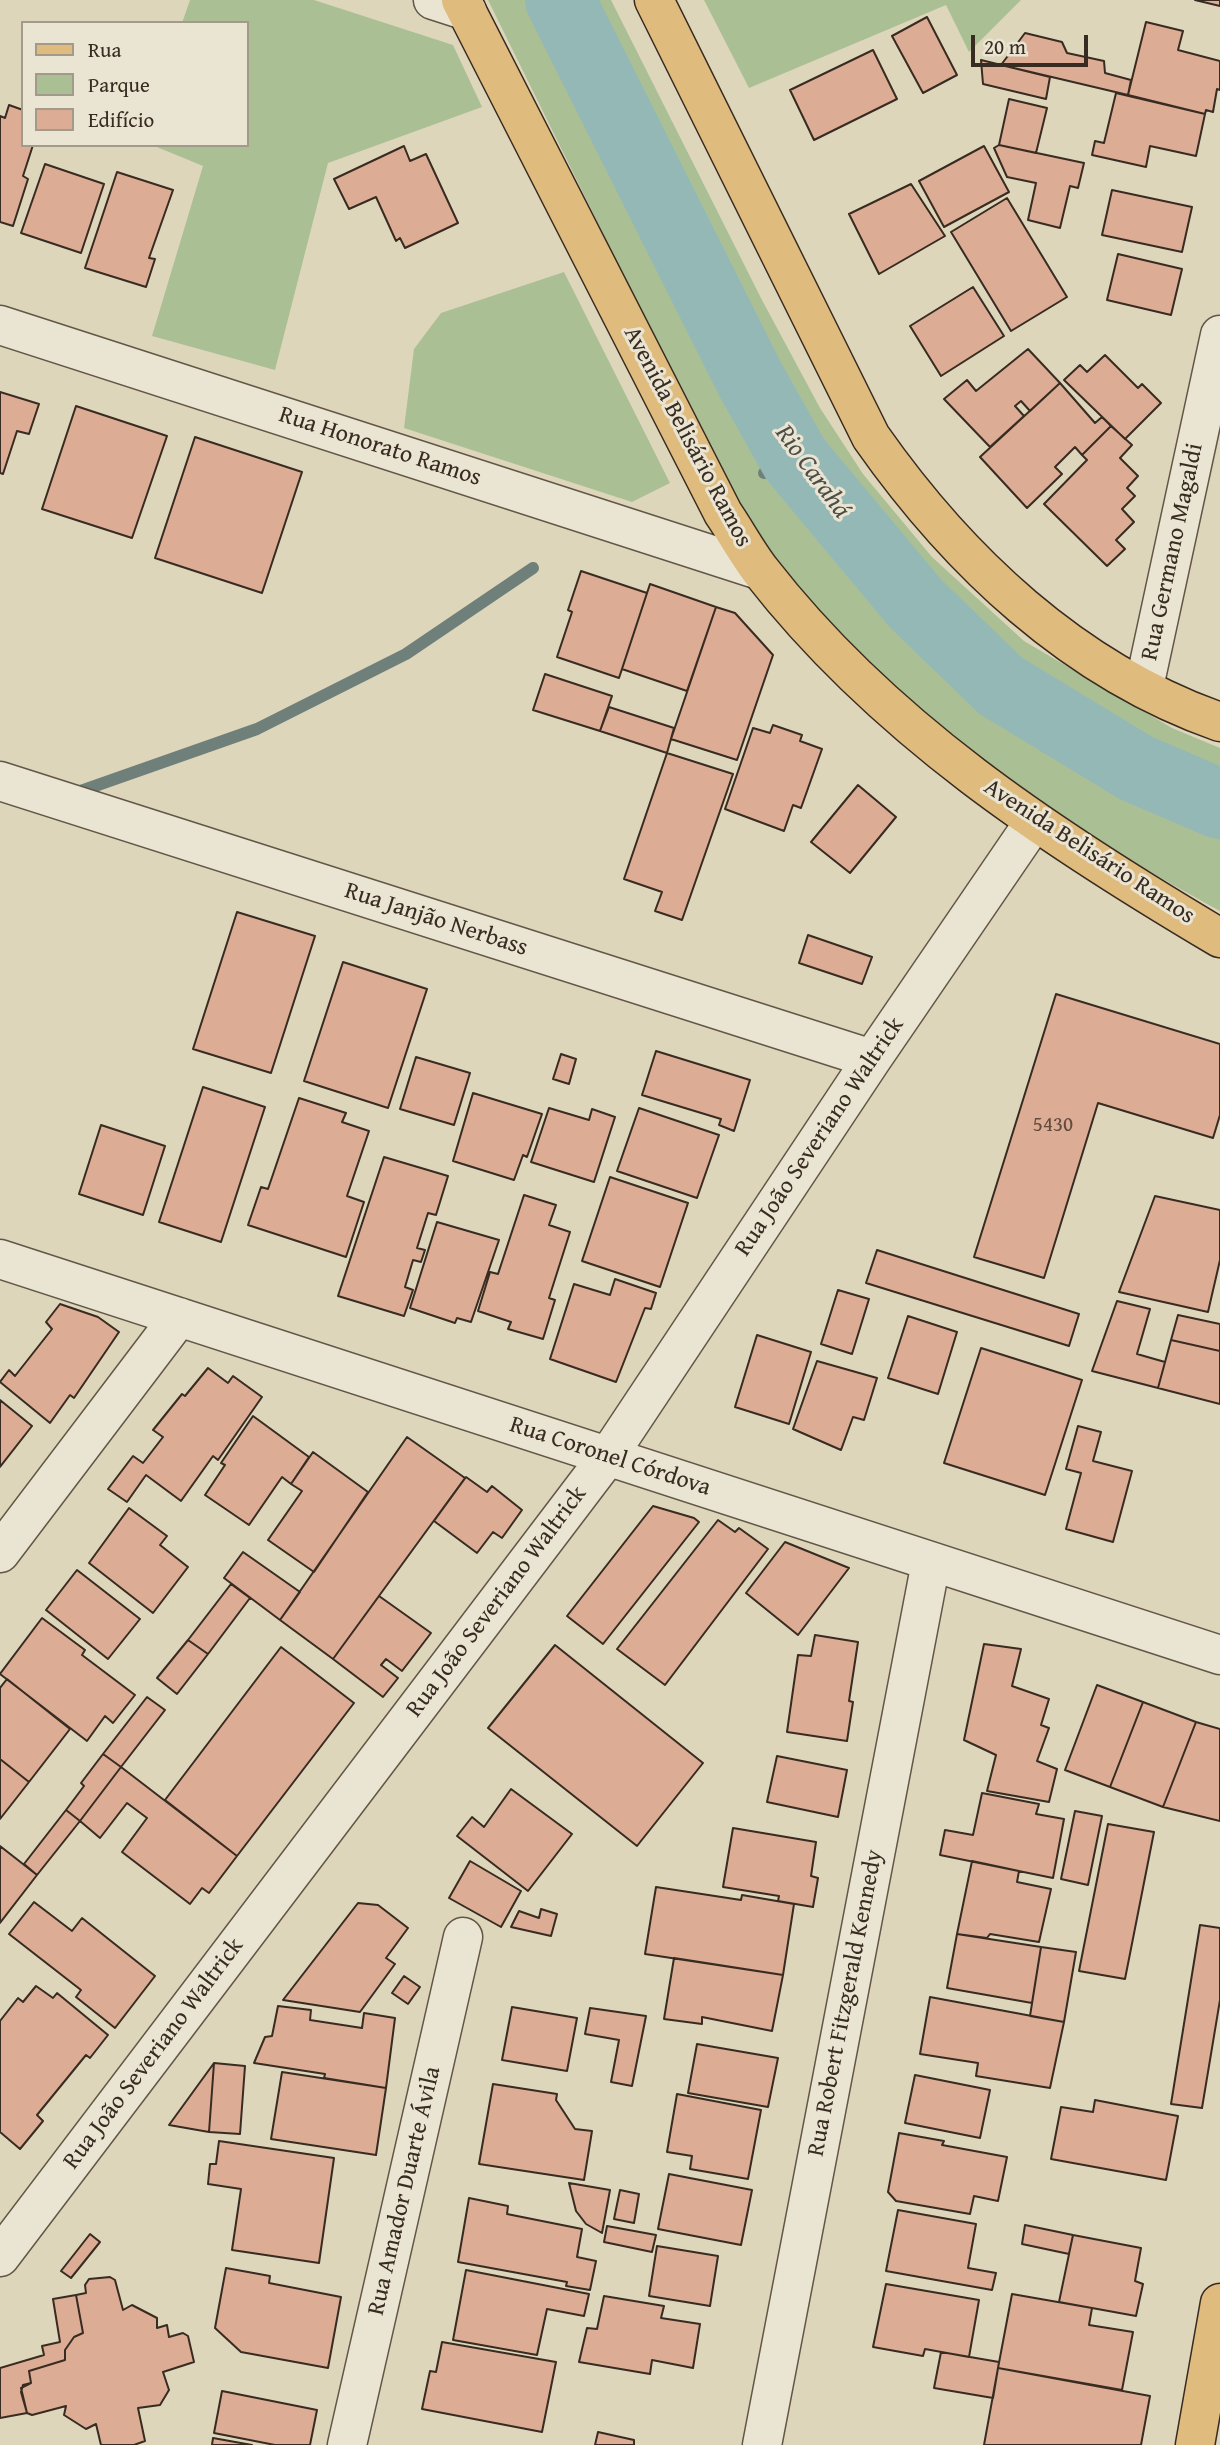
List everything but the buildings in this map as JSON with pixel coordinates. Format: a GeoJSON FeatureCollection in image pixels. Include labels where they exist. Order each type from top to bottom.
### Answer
{"type":"FeatureCollection","features":[{"type":"Feature","properties":{"kind":"main road"},"geometry":{"type":"LineString","coordinates":[[654,0],[871,437],[911,495],[962,551],[1012,598],[1078,650],[1144,687],[1220,722]]}},
{"type":"Feature","properties":{"kind":"main road","name":"Avenida Belisário Ramos"},"geometry":{"type":"LineString","coordinates":[[453,4],[723,513],[760,569],[868,690],[938,749],[1034,822],[1132,886],[1220,937]]}},
{"type":"Feature","properties":{"kind":"main road"},"geometry":{"type":"LineString","coordinates":[[1195,2445],[1220,2303]]}},
{"type":"Feature","properties":{"kind":"street","name":"Rua Honorato Ramos"},"geometry":{"type":"LineString","coordinates":[[0,325],[760,569]]}},
{"type":"Feature","properties":{"kind":"street","name":"Rua Germano Magaldi"},"geometry":{"type":"LineString","coordinates":[[1144,687],[1220,335]]}},
{"type":"Feature","properties":{"kind":"street","name":"Rua Janjão Nerbass"},"geometry":{"type":"LineString","coordinates":[[0,781],[872,1059]]}},
{"type":"Feature","properties":{"kind":"street","name":"Rua João Severiano Waltrick"},"geometry":{"type":"LineString","coordinates":[[0,2257],[608,1456],[872,1059],[1034,822]]}},
{"type":"Feature","properties":{"kind":"street","name":"Rua Coronel Córdova"},"geometry":{"type":"LineString","coordinates":[[0,1259],[1220,1655]]}},
{"type":"Feature","properties":{"kind":"street"},"geometry":{"type":"LineString","coordinates":[[0,1553],[179,1317]]}},
{"type":"Feature","properties":{"kind":"street","name":"Rua Robert Fitzgerald Kennedy"},"geometry":{"type":"LineString","coordinates":[[762,2445],[931,1562]]}},
{"type":"Feature","properties":{"kind":"street","name":"Rua Amador Duarte Ávila"},"geometry":{"type":"LineString","coordinates":[[347,2445],[463,1937]]}},
{"type":"Feature","properties":{"kind":"green space"},"geometry":{"type":"Polygon","coordinates":[[[190,0],[314,0],[453,45],[482,107],[328,163],[275,370],[152,336],[203,166],[157,147],[248,147],[248,21],[183,21],[190,0]]]}},
{"type":"Feature","properties":{"kind":"green space"},"geometry":{"type":"Polygon","coordinates":[[[488,0],[611,0],[762,300],[820,408],[863,474],[932,557],[1024,641],[1172,728],[1220,748],[1220,911],[1108,847],[999,776],[897,696],[850,651],[806,603],[752,529],[706,448],[488,0]]]}},
{"type":"Feature","properties":{"kind":"green space"},"geometry":{"type":"Polygon","coordinates":[[[704,0],[1021,0],[969,52],[946,5],[749,88],[704,0]]]}},
{"type":"Feature","properties":{"kind":"green space"},"geometry":{"type":"Polygon","coordinates":[[[564,272],[670,483],[632,502],[404,428],[414,349],[441,313],[564,272]]]}},
{"type":"Feature","properties":{"kind":"waterway","name":"Rio Carahá"},"geometry":{"type":"LineString","coordinates":[[560,0],[750,379],[795,459],[916,604],[1001,686],[1136,768],[1220,804]]}},
{"type":"Feature","properties":{"kind":"waterway"},"geometry":{"type":"LineString","coordinates":[[764,473],[795,459]]}},
{"type":"Feature","properties":{"kind":"waterway"},"geometry":{"type":"LineString","coordinates":[[75,793],[257,729],[406,654],[533,568]]}}]}
